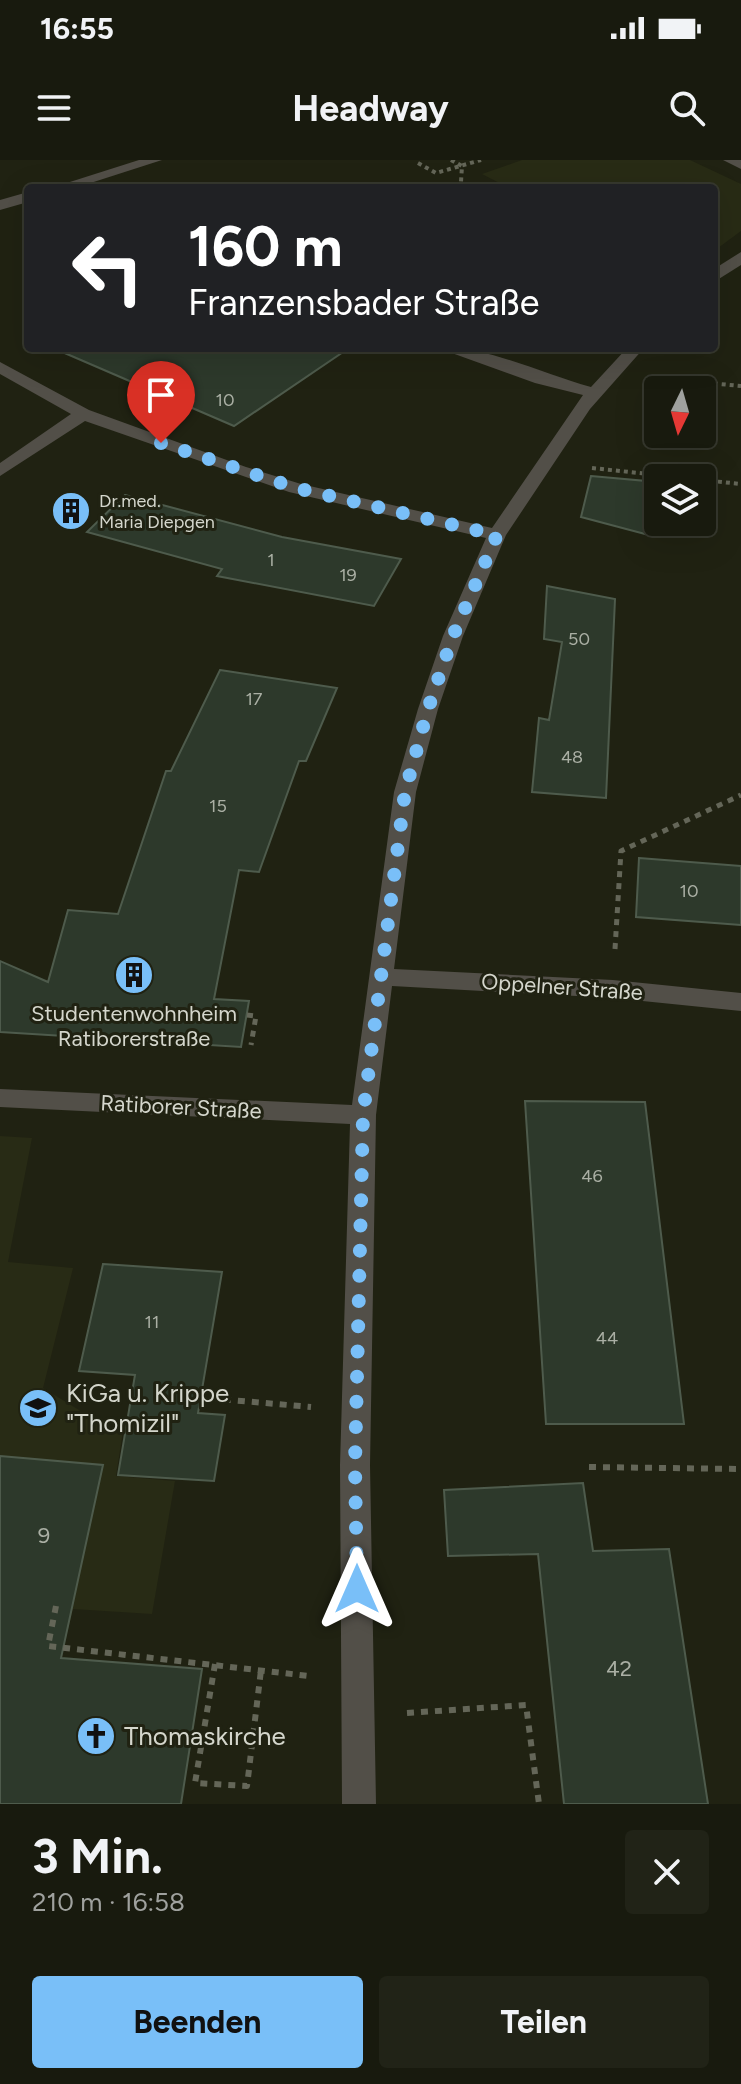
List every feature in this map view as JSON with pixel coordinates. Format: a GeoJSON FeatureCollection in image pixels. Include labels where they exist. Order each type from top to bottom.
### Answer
{"type":"FeatureCollection","features":[{"type":"Feature","properties":{"kind":"street"},"geometry":{"type":"LineString","coordinates":[[73,184],[155,160]]}},
{"type":"Feature","properties":{"kind":"street"},"geometry":{"type":"LineString","coordinates":[[730,160],[741,165]]}},
{"type":"Feature","properties":{"kind":"street"},"geometry":{"type":"LineString","coordinates":[[91,179],[99,184]]}},
{"type":"Feature","properties":{"kind":"street"},"geometry":{"type":"LineString","coordinates":[[0,205],[24,198]]}},
{"type":"Feature","properties":{"kind":"street"},"geometry":{"type":"LineString","coordinates":[[718,274],[741,257]]}},
{"type":"Feature","properties":{"kind":"street"},"geometry":{"type":"LineString","coordinates":[[466,352],[541,379],[594,393]]}},
{"type":"Feature","properties":{"kind":"street"},"geometry":{"type":"LineString","coordinates":[[359,1804],[356,1411],[363,1115],[405,792],[428,709],[453,636],[497,535],[543,463],[594,393],[633,352]]}},
{"type":"Feature","properties":{"kind":"street"},"geometry":{"type":"LineString","coordinates":[[0,367],[83,414],[240,471],[296,488],[497,535]]}},
{"type":"Feature","properties":{"kind":"street"},"geometry":{"type":"LineString","coordinates":[[0,471],[83,414]]}},
{"type":"Feature","properties":{"kind":"street","name":"Oppelner Straße"},"geometry":{"type":"LineString","coordinates":[[382,977],[613,989],[741,1002]]}},
{"type":"Feature","properties":{"kind":"street","name":"Ratiborer Straße"},"geometry":{"type":"LineString","coordinates":[[0,1098],[363,1115]]}},
{"type":"Feature","properties":{"kind":"path"},"geometry":{"type":"LineString","coordinates":[[451,160],[462,166]]}},
{"type":"Feature","properties":{"kind":"path"},"geometry":{"type":"LineString","coordinates":[[418,163],[436,173],[481,160]]}},
{"type":"Feature","properties":{"kind":"path"},"geometry":{"type":"LineString","coordinates":[[461,182],[462,166]]}},
{"type":"Feature","properties":{"kind":"path"},"geometry":{"type":"LineString","coordinates":[[619,368],[659,379],[741,386]]}},
{"type":"Feature","properties":{"kind":"path"},"geometry":{"type":"LineString","coordinates":[[543,463],[644,474]]}},
{"type":"Feature","properties":{"kind":"path"},"geometry":{"type":"LineString","coordinates":[[716,481],[741,484]]}},
{"type":"Feature","properties":{"kind":"path"},"geometry":{"type":"LineString","coordinates":[[613,989],[621,851],[741,795]]}},
{"type":"Feature","properties":{"kind":"path"},"geometry":{"type":"LineString","coordinates":[[247,1015],[256,1016],[251,1045]]}},
{"type":"Feature","properties":{"kind":"path"},"geometry":{"type":"LineString","coordinates":[[196,1397],[356,1411]]}},
{"type":"Feature","properties":{"kind":"path"},"geometry":{"type":"LineString","coordinates":[[589,1467],[741,1469]]}},
{"type":"Feature","properties":{"kind":"path"},"geometry":{"type":"LineString","coordinates":[[56,1606],[48,1646],[215,1664],[261,1670],[247,1786],[195,1783],[215,1664]]}},
{"type":"Feature","properties":{"kind":"path"},"geometry":{"type":"LineString","coordinates":[[358,1717],[526,1705],[539,1804]]}},
{"type":"Feature","properties":{"kind":"shaded area"},"geometry":{"type":"Polygon","coordinates":[[[522,160],[690,160],[741,184],[741,231],[718,248],[718,184],[501,184],[482,174],[522,160]]]}},
{"type":"Feature","properties":{"kind":"shaded area","name":"KiGa u. Krippe \"Thomizil\""},"geometry":{"type":"Polygon","coordinates":[[[0,1136],[32,1138],[8,1262],[73,1268],[43,1388],[110,1429],[123,1431],[116,1476],[175,1481],[152,1614],[73,1609],[61,1659],[0,1654],[0,1136]]]}},
{"type":"Feature","properties":{"kind":"building"},"geometry":{"type":"Polygon","coordinates":[[[62,352],[343,352],[234,426],[62,352]]]}},
{"type":"Feature","properties":{"kind":"building"},"geometry":{"type":"Polygon","coordinates":[[[591,476],[644,481],[644,534],[581,517],[591,476]]]}},
{"type":"Feature","properties":{"kind":"building"},"geometry":{"type":"Polygon","coordinates":[[[125,495],[282,537],[401,559],[374,606],[217,576],[222,569],[87,532],[125,495]]]}},
{"type":"Feature","properties":{"kind":"building"},"geometry":{"type":"Polygon","coordinates":[[[547,586],[615,599],[606,798],[532,792],[539,718],[549,720],[562,642],[544,639],[547,586]]]}},
{"type":"Feature","properties":{"kind":"building"},"geometry":{"type":"Polygon","coordinates":[[[220,670],[337,688],[306,761],[299,761],[259,872],[239,870],[214,999],[249,1001],[241,1047],[0,1032],[0,961],[48,982],[68,910],[118,914],[166,771],[171,771],[220,670]]]}},
{"type":"Feature","properties":{"kind":"building"},"geometry":{"type":"Polygon","coordinates":[[[639,858],[741,866],[741,925],[636,917],[639,858]]]}},
{"type":"Feature","properties":{"kind":"building"},"geometry":{"type":"Polygon","coordinates":[[[525,1101],[645,1102],[684,1424],[546,1424],[525,1101]]]}},
{"type":"Feature","properties":{"kind":"building"},"geometry":{"type":"Polygon","coordinates":[[[103,1264],[222,1272],[198,1413],[225,1415],[214,1481],[118,1475],[135,1375],[79,1371],[103,1264]]]}},
{"type":"Feature","properties":{"kind":"building","name":"Thomaskirche"},"geometry":{"type":"Polygon","coordinates":[[[0,1456],[103,1465],[61,1658],[202,1669],[181,1804],[0,1804],[0,1456]]]}},
{"type":"Feature","properties":{"kind":"building"},"geometry":{"type":"Polygon","coordinates":[[[583,1483],[593,1551],[669,1549],[708,1804],[564,1804],[538,1554],[448,1556],[444,1490],[583,1483]]]}},
{"type":"Feature","properties":{"kind":"place","name":"Dr.med. Maria Diepgen"},"geometry":{"type":"Point","coordinates":[71,511]}},
{"type":"Feature","properties":{"kind":"place","name":"Studentenwohnheim Ratiborerstraße"},"geometry":{"type":"Point","coordinates":[134,975]}},
{"type":"Feature","properties":{"kind":"place","name":"KiGa u. Krippe \"Thomizil\""},"geometry":{"type":"Point","coordinates":[38,1408]}},
{"type":"Feature","properties":{"kind":"place","name":"Thomaskirche"},"geometry":{"type":"Point","coordinates":[96,1736]}},
{"type":"Feature","properties":{"kind":"route"},"geometry":{"type":"LineString","coordinates":[[161,443],[296,488],[497,535],[453,636],[428,709],[405,792],[363,1115],[355,1465],[357,1589]]}}]}
